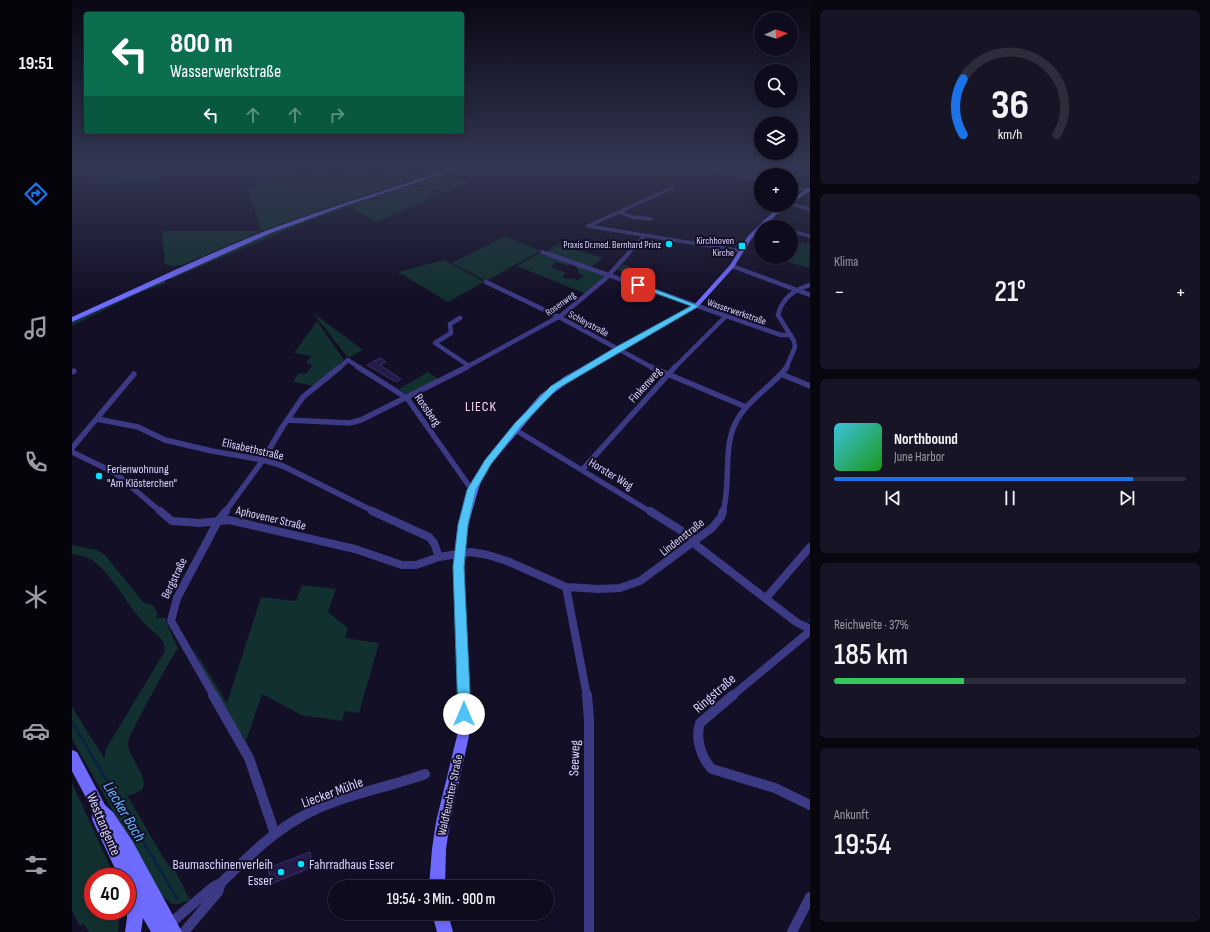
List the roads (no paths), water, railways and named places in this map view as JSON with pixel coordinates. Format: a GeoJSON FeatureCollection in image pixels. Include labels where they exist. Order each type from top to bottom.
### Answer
{"type":"FeatureCollection","features":[{"type":"Feature","properties":{"kind":"street"},"geometry":{"type":"LineString","coordinates":[[72,320],[257,237],[328,210]]}},
{"type":"Feature","properties":{"kind":"street"},"geometry":{"type":"LineString","coordinates":[[623,210],[588,226],[742,251]]}},
{"type":"Feature","properties":{"kind":"street"},"geometry":{"type":"LineString","coordinates":[[620,212],[633,217],[651,219]]}},
{"type":"Feature","properties":{"kind":"street","name":"Waldfeuchter Straße"},"geometry":{"type":"LineString","coordinates":[[767,220],[778,212]]}},
{"type":"Feature","properties":{"kind":"street","name":"Waldfeuchter Straße"},"geometry":{"type":"LineString","coordinates":[[437,880],[438,857],[443,822],[463,736],[464,691],[458,584],[459,554],[463,525],[472,490],[483,468],[533,407],[554,388],[618,349],[696,306],[732,266],[754,233]]}},
{"type":"Feature","properties":{"kind":"street"},"geometry":{"type":"LineString","coordinates":[[798,233],[810,236]]}},
{"type":"Feature","properties":{"kind":"street","name":"Rosenweg"},"geometry":{"type":"LineString","coordinates":[[288,420],[353,422],[374,415],[469,366],[558,317],[576,305],[610,274],[645,235]]}},
{"type":"Feature","properties":{"kind":"street","name":"Wasserwerkstraße"},"geometry":{"type":"LineString","coordinates":[[542,252],[610,274],[696,306],[781,335],[791,335]]}},
{"type":"Feature","properties":{"kind":"street"},"geometry":{"type":"LineString","coordinates":[[732,266],[810,295]]}},
{"type":"Feature","properties":{"kind":"street","name":"Schleystraße"},"geometry":{"type":"LineString","coordinates":[[486,282],[558,317],[667,375],[746,408]]}},
{"type":"Feature","properties":{"kind":"street","name":"Lindenstraße"},"geometry":{"type":"LineString","coordinates":[[459,554],[471,552],[488,555],[507,561],[566,587],[612,589],[632,585],[661,567],[715,525],[724,510],[730,444],[735,424],[746,408],[786,368],[795,347],[791,335],[778,315],[780,305],[796,290],[810,285]]}},
{"type":"Feature","properties":{"kind":"street","name":"Finkenweg"},"geometry":{"type":"LineString","coordinates":[[582,470],[667,375],[726,316]]}},
{"type":"Feature","properties":{"kind":"street"},"geometry":{"type":"LineString","coordinates":[[428,344],[435,343],[451,333],[450,324],[460,318]]}},
{"type":"Feature","properties":{"kind":"street"},"geometry":{"type":"LineString","coordinates":[[435,343],[469,366]]}},
{"type":"Feature","properties":{"kind":"street","name":"Rossberg"},"geometry":{"type":"LineString","coordinates":[[348,360],[407,398],[472,490]]}},
{"type":"Feature","properties":{"kind":"street","name":"Bergstraße"},"geometry":{"type":"LineString","coordinates":[[276,834],[250,758],[171,622],[176,598],[218,521],[263,460],[303,398],[348,360]]}},
{"type":"Feature","properties":{"kind":"street"},"geometry":{"type":"LineString","coordinates":[[72,448],[98,419],[134,374]]}},
{"type":"Feature","properties":{"kind":"street"},"geometry":{"type":"LineString","coordinates":[[781,374],[810,386]]}},
{"type":"Feature","properties":{"kind":"street","name":"Elisabethstraße"},"geometry":{"type":"LineString","coordinates":[[98,419],[138,427],[165,440],[212,451],[263,460],[283,466],[360,505],[429,537],[435,546],[439,557]]}},
{"type":"Feature","properties":{"kind":"street","name":"Horster Weg"},"geometry":{"type":"LineString","coordinates":[[514,429],[694,541],[801,626],[810,630]]}},
{"type":"Feature","properties":{"kind":"street","name":"Aphovener Straße"},"geometry":{"type":"LineString","coordinates":[[72,452],[115,473],[172,521],[200,523],[229,520],[355,549],[402,565],[416,565],[439,557],[459,554]]}},
{"type":"Feature","properties":{"kind":"street"},"geometry":{"type":"LineString","coordinates":[[766,598],[810,547]]}},
{"type":"Feature","properties":{"kind":"street","name":"Seeweg"},"geometry":{"type":"LineString","coordinates":[[566,587],[587,691],[589,720],[589,932]]}},
{"type":"Feature","properties":{"kind":"street","name":"Ringstraße"},"geometry":{"type":"LineString","coordinates":[[810,630],[700,723],[698,731],[703,758],[712,769],[791,795],[810,805]]}},
{"type":"Feature","properties":{"kind":"street","name":"Westtangente"},"geometry":{"type":"LineString","coordinates":[[72,757],[100,810],[99,818],[123,868]]}},
{"type":"Feature","properties":{"kind":"street","name":"Liecker Mühle"},"geometry":{"type":"LineString","coordinates":[[166,930],[213,887],[221,884],[260,846],[295,821],[314,810],[424,774]]}},
{"type":"Feature","properties":{"kind":"street"},"geometry":{"type":"LineString","coordinates":[[100,810],[106,813],[127,846],[166,930]]}},
{"type":"Feature","properties":{"kind":"street","name":"Liecker Mühle"},"geometry":{"type":"LineString","coordinates":[[184,932],[218,892],[221,884]]}},
{"type":"Feature","properties":{"kind":"street","name":"Westtangente"},"geometry":{"type":"LineString","coordinates":[[136,890],[166,930]]}},
{"type":"Feature","properties":{"kind":"street"},"geometry":{"type":"LineString","coordinates":[[792,932],[810,897]]}},
{"type":"Feature","properties":{"kind":"street"},"geometry":{"type":"LineString","coordinates":[[133,920],[133,932]]}},
{"type":"Feature","properties":{"kind":"street"},"geometry":{"type":"LineString","coordinates":[[442,920],[445,932]]}},
{"type":"Feature","properties":{"kind":"waterway"},"geometry":{"type":"LineString","coordinates":[[806,624],[810,618]]}},
{"type":"Feature","properties":{"kind":"waterway","name":"Liecker Bach"},"geometry":{"type":"LineString","coordinates":[[72,722],[178,900]]}},
{"type":"Feature","properties":{"kind":"place","name":"Praxis Dr.med. Bernhard Prinz"},"geometry":{"type":"Point","coordinates":[669,244]}},
{"type":"Feature","properties":{"kind":"place","name":"Kirchhoven Kirche"},"geometry":{"type":"Point","coordinates":[742,246]}},
{"type":"Feature","properties":{"kind":"place","name":"Ferienwohnung \"Am Klösterchen\""},"geometry":{"type":"Point","coordinates":[99,476]}},
{"type":"Feature","properties":{"kind":"place","name":"Fahrradhaus Esser"},"geometry":{"type":"Point","coordinates":[301,864]}},
{"type":"Feature","properties":{"kind":"place","name":"Baumaschinenverleih Esser"},"geometry":{"type":"Point","coordinates":[281,872]}},
{"type":"Feature","properties":{"kind":"district","name":"LIECK"},"geometry":{"type":"Point","coordinates":[481,406]}}]}
